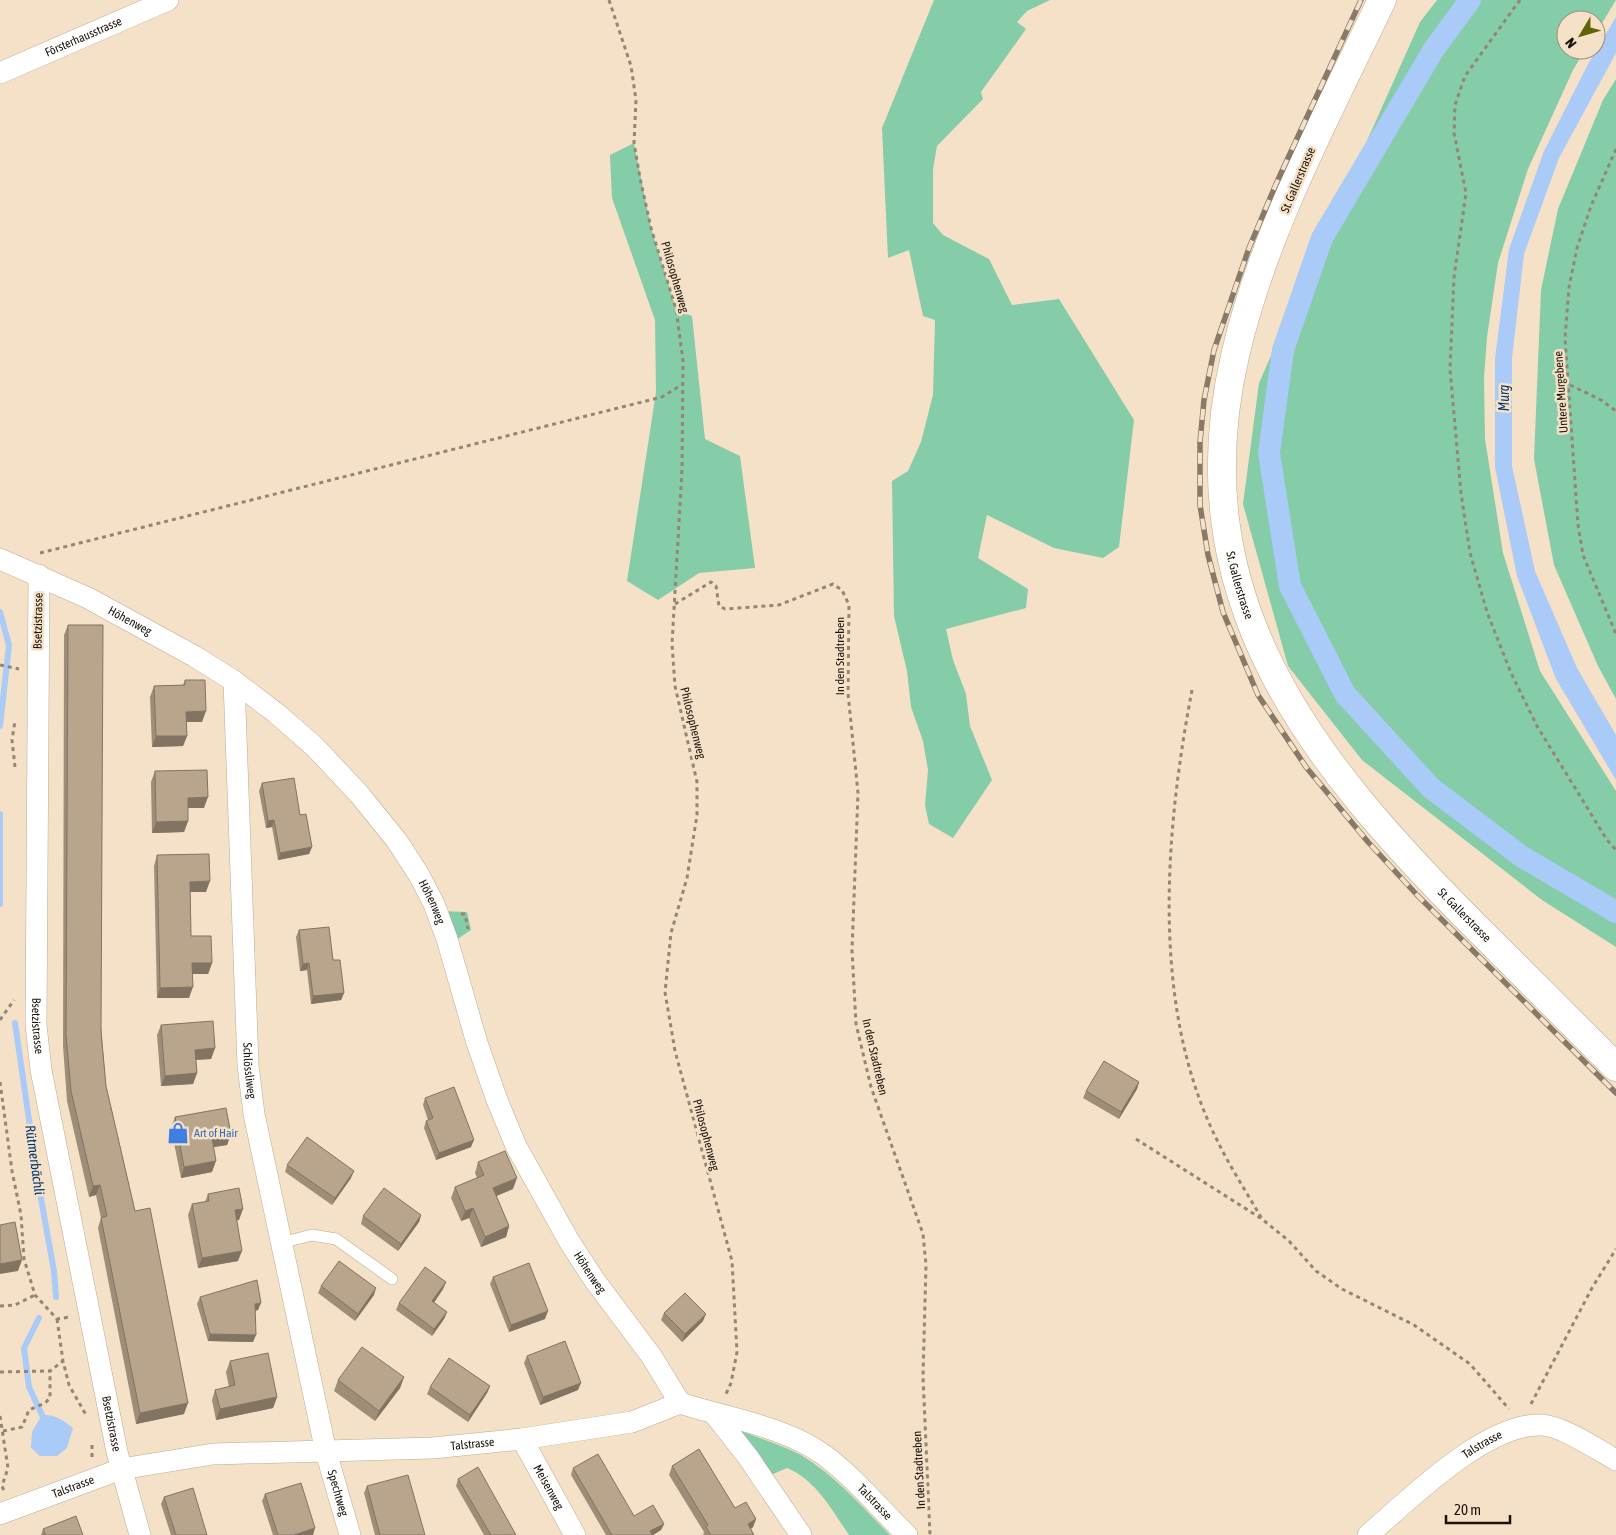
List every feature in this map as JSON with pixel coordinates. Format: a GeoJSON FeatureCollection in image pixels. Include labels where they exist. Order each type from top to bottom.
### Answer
{"type":"FeatureCollection","features":[{"type":"Feature","properties":{"kind":"main road","name":"St. Gallerstrasse"},"geometry":{"type":"LineString","coordinates":[[1382,0],[1309,153],[1281,219],[1263,266],[1235,355],[1222,443],[1223,517],[1228,550],[1247,613],[1268,665],[1302,724],[1332,767],[1415,864],[1616,1067]]}},
{"type":"Feature","properties":{"kind":"street","name":"Försterhausstrasse"},"geometry":{"type":"LineString","coordinates":[[0,73],[168,0]]}},
{"type":"Feature","properties":{"kind":"street","name":"Höhenweg"},"geometry":{"type":"LineString","coordinates":[[4,560],[104,607],[194,656],[234,682],[276,713],[315,747],[397,841],[419,875],[434,904],[447,939],[477,1044],[516,1146],[568,1241],[595,1281],[652,1356],[680,1402]]}},
{"type":"Feature","properties":{"kind":"street","name":"Bsetzistrasse"},"geometry":{"type":"LineString","coordinates":[[39,575],[36,1025],[41,1070],[121,1469],[140,1535]]}},
{"type":"Feature","properties":{"kind":"street","name":"Schlössliweg"},"geometry":{"type":"LineString","coordinates":[[234,682],[248,1065],[254,1114],[326,1452]]}},
{"type":"Feature","properties":{"kind":"street","name":"Talstrasse"},"geometry":{"type":"LineString","coordinates":[[4,1506],[121,1469],[213,1454],[434,1448],[522,1439],[632,1422],[680,1402],[715,1415],[741,1419],[795,1440],[823,1454],[907,1535]]}},
{"type":"Feature","properties":{"kind":"street"},"geometry":{"type":"LineString","coordinates":[[715,1415],[801,1535]]}},
{"type":"Feature","properties":{"kind":"street","name":"Talstrasse"},"geometry":{"type":"LineString","coordinates":[[1368,1535],[1445,1470],[1498,1434],[1519,1427],[1542,1425],[1572,1435],[1616,1460]]}},
{"type":"Feature","properties":{"kind":"street","name":"Meisenweg"},"geometry":{"type":"LineString","coordinates":[[522,1439],[575,1535]]}},
{"type":"Feature","properties":{"kind":"street","name":"Spechtweg"},"geometry":{"type":"LineString","coordinates":[[326,1452],[350,1535]]}},
{"type":"Feature","properties":{"kind":"lane"},"geometry":{"type":"LineString","coordinates":[[281,1243],[312,1236],[336,1239],[392,1279]]}},
{"type":"Feature","properties":{"kind":"path","name":"Philosophenweg"},"geometry":{"type":"LineString","coordinates":[[610,0],[631,66],[636,100],[634,143],[640,178],[652,228],[676,309],[683,361],[682,470],[672,644],[674,686],[691,748],[697,782],[696,815],[687,878],[671,933],[665,992],[675,1051],[732,1261],[737,1352],[731,1383],[715,1415]]}},
{"type":"Feature","properties":{"kind":"path"},"geometry":{"type":"LineString","coordinates":[[1520,0],[1465,76],[1455,105],[1454,133],[1466,193],[1454,277],[1450,369],[1461,493],[1470,553],[1487,612],[1511,674],[1537,726],[1607,840],[1616,850]]}},
{"type":"Feature","properties":{"kind":"path","name":"Untere Murgebene"},"geometry":{"type":"LineString","coordinates":[[1616,149],[1588,214],[1577,248],[1569,287],[1566,338],[1578,526],[1583,555],[1616,634]]}},
{"type":"Feature","properties":{"kind":"path"},"geometry":{"type":"LineString","coordinates":[[4,560],[662,397],[682,384]]}},
{"type":"Feature","properties":{"kind":"path"},"geometry":{"type":"LineString","coordinates":[[1570,384],[1601,400],[1616,411]]}},
{"type":"Feature","properties":{"kind":"path","name":"In den Stadtreben"},"geometry":{"type":"LineString","coordinates":[[674,605],[711,582],[716,586],[719,606],[726,608],[780,605],[833,584],[842,590],[849,605],[848,693],[858,793],[852,950],[856,1024],[870,1087],[923,1234],[926,1265],[923,1377],[930,1535]]}},
{"type":"Feature","properties":{"kind":"path"},"geometry":{"type":"LineString","coordinates":[[0,666],[15,668]]}},
{"type":"Feature","properties":{"kind":"path"},"geometry":{"type":"LineString","coordinates":[[1192,690],[1179,757],[1171,840],[1169,899],[1171,960],[1182,1037],[1196,1086],[1216,1139],[1262,1219]]}},
{"type":"Feature","properties":{"kind":"path"},"geometry":{"type":"LineString","coordinates":[[0,1082],[12,1171],[21,1215],[24,1260],[35,1295],[57,1319],[63,1361],[69,1385],[89,1423]]}},
{"type":"Feature","properties":{"kind":"path"},"geometry":{"type":"LineString","coordinates":[[1136,1139],[1262,1219],[1289,1241],[1316,1271],[1342,1289],[1414,1325],[1470,1364],[1506,1403],[1519,1427]]}},
{"type":"Feature","properties":{"kind":"path"},"geometry":{"type":"LineString","coordinates":[[1519,1427],[1592,1288],[1616,1249]]}},
{"type":"Feature","properties":{"kind":"path"},"geometry":{"type":"LineString","coordinates":[[0,1306],[15,1305],[35,1295]]}},
{"type":"Feature","properties":{"kind":"path"},"geometry":{"type":"LineString","coordinates":[[57,1319],[90,1314]]}},
{"type":"Feature","properties":{"kind":"path"},"geometry":{"type":"LineString","coordinates":[[0,1372],[50,1371],[63,1361]]}},
{"type":"Feature","properties":{"kind":"path"},"geometry":{"type":"LineString","coordinates":[[4,1431],[22,1427],[29,1410],[43,1405],[50,1398],[50,1371]]}},
{"type":"Feature","properties":{"kind":"path"},"geometry":{"type":"LineString","coordinates":[[0,1416],[4,1431],[8,1468],[2,1486],[4,1506]]}},
{"type":"Feature","properties":{"kind":"path"},"geometry":{"type":"LineString","coordinates":[[92,1457],[93,1441]]}},
{"type":"Feature","properties":{"kind":"green space"},"geometry":{"type":"Polygon","coordinates":[[[934,0],[1050,0],[1027,11],[1017,22],[1026,29],[981,92],[983,99],[937,146],[933,169],[933,223],[943,235],[989,259],[1012,305],[1059,299],[1134,420],[1119,547],[1103,558],[1054,548],[987,515],[978,558],[1028,589],[1026,608],[946,629],[953,660],[966,694],[970,726],[992,780],[953,838],[929,824],[925,805],[928,770],[923,741],[911,707],[907,671],[894,616],[892,481],[908,471],[921,442],[933,395],[935,320],[923,316],[909,250],[888,258],[882,128],[934,0]]]}},
{"type":"Feature","properties":{"kind":"green space"},"geometry":{"type":"Polygon","coordinates":[[[1437,0],[1616,0],[1606,16],[1606,10],[1556,10],[1556,60],[1579,60],[1528,169],[1498,263],[1487,337],[1484,378],[1485,439],[1503,553],[1540,671],[1616,791],[1616,947],[1542,900],[1362,760],[1288,666],[1243,504],[1259,383],[1420,22],[1437,0]]]}},
{"type":"Feature","properties":{"kind":"green space"},"geometry":{"type":"Polygon","coordinates":[[[1616,79],[1616,699],[1598,666],[1554,565],[1534,459],[1541,290],[1558,209],[1603,100],[1616,79]]]}},
{"type":"Feature","properties":{"kind":"green space"},"geometry":{"type":"Polygon","coordinates":[[[634,143],[651,228],[676,309],[692,316],[705,439],[740,456],[755,568],[699,573],[658,600],[627,581],[656,392],[655,320],[612,198],[610,155],[634,143]]]}},
{"type":"Feature","properties":{"kind":"green space"},"geometry":{"type":"Polygon","coordinates":[[[441,911],[467,912],[471,930],[453,942],[441,911]]]}},
{"type":"Feature","properties":{"kind":"green space"},"geometry":{"type":"Polygon","coordinates":[[[733,1428],[785,1447],[813,1463],[848,1492],[890,1535],[849,1535],[830,1506],[807,1480],[787,1468],[768,1476],[733,1428]]]}},
{"type":"Feature","properties":{"kind":"water","name":"Murg"},"geometry":{"type":"Polygon","coordinates":[[[1616,17],[1616,53],[1559,158],[1524,254],[1512,358],[1512,466],[1535,571],[1577,668],[1616,735],[1616,780],[1556,679],[1517,576],[1495,467],[1495,359],[1509,249],[1544,151],[1587,66],[1591,60],[1606,60],[1606,34],[1616,17]]]}},
{"type":"Feature","properties":{"kind":"water"},"geometry":{"type":"Polygon","coordinates":[[[42,1415],[51,1415],[59,1418],[73,1428],[67,1448],[57,1456],[40,1456],[31,1448],[32,1432],[42,1415]]]}},
{"type":"Feature","properties":{"kind":"building"},"geometry":{"type":"Polygon","coordinates":[[[68,625],[103,625],[101,1032],[106,1086],[135,1211],[150,1208],[188,1403],[140,1413],[101,1218],[107,1216],[100,1185],[93,1186],[71,1091],[66,1035],[68,625]]]}},
{"type":"Feature","properties":{"kind":"building"},"geometry":{"type":"Polygon","coordinates":[[[185,680],[205,680],[206,711],[186,712],[187,736],[156,736],[154,686],[185,685],[185,680]]]}},
{"type":"Feature","properties":{"kind":"building"},"geometry":{"type":"Polygon","coordinates":[[[207,770],[208,797],[188,798],[188,821],[156,822],[155,771],[207,770]]]}},
{"type":"Feature","properties":{"kind":"building"},"geometry":{"type":"Polygon","coordinates":[[[294,778],[300,815],[306,814],[312,847],[280,853],[274,820],[268,821],[262,783],[294,778]]]}},
{"type":"Feature","properties":{"kind":"building"},"geometry":{"type":"Polygon","coordinates":[[[209,854],[210,881],[190,882],[191,936],[211,936],[212,963],[192,963],[193,987],[160,988],[157,855],[209,854]]]}},
{"type":"Feature","properties":{"kind":"building"},"geometry":{"type":"Polygon","coordinates":[[[329,927],[333,960],[340,960],[344,993],[313,996],[309,963],[303,964],[299,930],[329,927]]]}},
{"type":"Feature","properties":{"kind":"building"},"geometry":{"type":"Polygon","coordinates":[[[213,1021],[215,1048],[195,1050],[197,1073],[165,1076],[161,1025],[213,1021]]]}},
{"type":"Feature","properties":{"kind":"building"},"geometry":{"type":"Polygon","coordinates":[[[1104,1061],[1139,1082],[1121,1112],[1086,1091],[1104,1061]]]}},
{"type":"Feature","properties":{"kind":"building"},"geometry":{"type":"Polygon","coordinates":[[[454,1087],[474,1140],[439,1153],[426,1121],[433,1118],[425,1098],[454,1087]]]}},
{"type":"Feature","properties":{"kind":"building"},"geometry":{"type":"Polygon","coordinates":[[[226,1108],[231,1134],[212,1138],[216,1161],[184,1167],[175,1117],[226,1108]]]}},
{"type":"Feature","properties":{"kind":"building"},"geometry":{"type":"Polygon","coordinates":[[[307,1137],[354,1171],[335,1198],[287,1165],[307,1137]]]}},
{"type":"Feature","properties":{"kind":"building"},"geometry":{"type":"Polygon","coordinates":[[[505,1151],[517,1178],[493,1188],[509,1226],[485,1237],[473,1208],[465,1211],[455,1187],[484,1175],[478,1162],[505,1151]]]}},
{"type":"Feature","properties":{"kind":"building"},"geometry":{"type":"Polygon","coordinates":[[[239,1188],[243,1209],[235,1210],[242,1251],[202,1258],[192,1204],[209,1201],[208,1194],[239,1188]]]}},
{"type":"Feature","properties":{"kind":"building"},"geometry":{"type":"Polygon","coordinates":[[[384,1188],[421,1215],[401,1244],[363,1216],[384,1188]]]}},
{"type":"Feature","properties":{"kind":"building"},"geometry":{"type":"Polygon","coordinates":[[[15,1222],[22,1260],[0,1264],[0,1225],[15,1222]]]}},
{"type":"Feature","properties":{"kind":"building"},"geometry":{"type":"Polygon","coordinates":[[[339,1261],[376,1288],[358,1314],[321,1286],[339,1261]]]}},
{"type":"Feature","properties":{"kind":"building"},"geometry":{"type":"Polygon","coordinates":[[[529,1263],[548,1311],[511,1325],[493,1277],[529,1263]]]}},
{"type":"Feature","properties":{"kind":"building"},"geometry":{"type":"Polygon","coordinates":[[[425,1267],[446,1282],[432,1301],[447,1312],[434,1329],[399,1303],[425,1267]]]}},
{"type":"Feature","properties":{"kind":"building"},"geometry":{"type":"Polygon","coordinates":[[[257,1280],[261,1303],[255,1304],[256,1335],[210,1334],[200,1297],[257,1280]]]}},
{"type":"Feature","properties":{"kind":"building"},"geometry":{"type":"Polygon","coordinates":[[[685,1293],[706,1314],[685,1334],[664,1313],[685,1293]]]}},
{"type":"Feature","properties":{"kind":"building"},"geometry":{"type":"Polygon","coordinates":[[[565,1341],[581,1383],[543,1397],[527,1356],[565,1341]]]}},
{"type":"Feature","properties":{"kind":"building"},"geometry":{"type":"Polygon","coordinates":[[[362,1347],[404,1377],[379,1411],[338,1380],[362,1347]]]}},
{"type":"Feature","properties":{"kind":"building"},"geometry":{"type":"Polygon","coordinates":[[[268,1353],[277,1397],[220,1409],[215,1390],[235,1385],[230,1361],[268,1353]]]}},
{"type":"Feature","properties":{"kind":"building"},"geometry":{"type":"Polygon","coordinates":[[[449,1358],[490,1386],[470,1415],[430,1387],[449,1358]]]}},
{"type":"Feature","properties":{"kind":"building"},"geometry":{"type":"Polygon","coordinates":[[[699,1449],[735,1508],[746,1502],[756,1519],[748,1524],[754,1535],[711,1535],[706,1527],[708,1525],[672,1466],[699,1449]]]}},
{"type":"Feature","properties":{"kind":"building"},"geometry":{"type":"Polygon","coordinates":[[[598,1454],[634,1516],[653,1505],[664,1524],[650,1531],[652,1535],[612,1535],[573,1468],[598,1454]]]}},
{"type":"Feature","properties":{"kind":"building"},"geometry":{"type":"Polygon","coordinates":[[[478,1467],[516,1535],[491,1535],[458,1479],[478,1467]]]}},
{"type":"Feature","properties":{"kind":"building"},"geometry":{"type":"Polygon","coordinates":[[[408,1475],[425,1535],[380,1535],[367,1486],[408,1475]]]}},
{"type":"Feature","properties":{"kind":"building"},"geometry":{"type":"Polygon","coordinates":[[[301,1483],[315,1528],[294,1535],[278,1535],[265,1494],[301,1483]]]}},
{"type":"Feature","properties":{"kind":"building"},"geometry":{"type":"Polygon","coordinates":[[[193,1488],[207,1535],[176,1535],[164,1497],[193,1488]]]}},
{"type":"Feature","properties":{"kind":"building"},"geometry":{"type":"Polygon","coordinates":[[[76,1516],[83,1535],[46,1535],[43,1529],[76,1516]]]}},
{"type":"Feature","properties":{"kind":"waterway"},"geometry":{"type":"LineString","coordinates":[[1470,0],[1434,49],[1322,238],[1283,350],[1269,453],[1290,586],[1345,694],[1431,788],[1521,856],[1616,912]]}},
{"type":"Feature","properties":{"kind":"waterway","name":"Rütmerbächli"},"geometry":{"type":"LineString","coordinates":[[0,612],[9,645],[0,726]]}},
{"type":"Feature","properties":{"kind":"waterway","name":"Rütmerbächli"},"geometry":{"type":"LineString","coordinates":[[0,814],[0,904]]}},
{"type":"Feature","properties":{"kind":"waterway","name":"Rütmerbächli"},"geometry":{"type":"LineString","coordinates":[[15,1023],[38,1182],[54,1271],[56,1297]]}},
{"type":"Feature","properties":{"kind":"waterway","name":"Rütmerbächli"},"geometry":{"type":"LineString","coordinates":[[39,1318],[24,1348],[29,1387],[42,1415]]}},
{"type":"Feature","properties":{"kind":"railway"},"geometry":{"type":"LineString","coordinates":[[1361,0],[1276,184],[1249,248],[1214,350],[1204,400],[1200,442],[1200,505],[1208,555],[1223,612],[1258,695],[1306,767],[1368,842],[1418,896],[1616,1093]]}},
{"type":"Feature","properties":{"kind":"place","name":"Art of Hair"},"geometry":{"type":"Point","coordinates":[178,1133]}}]}
